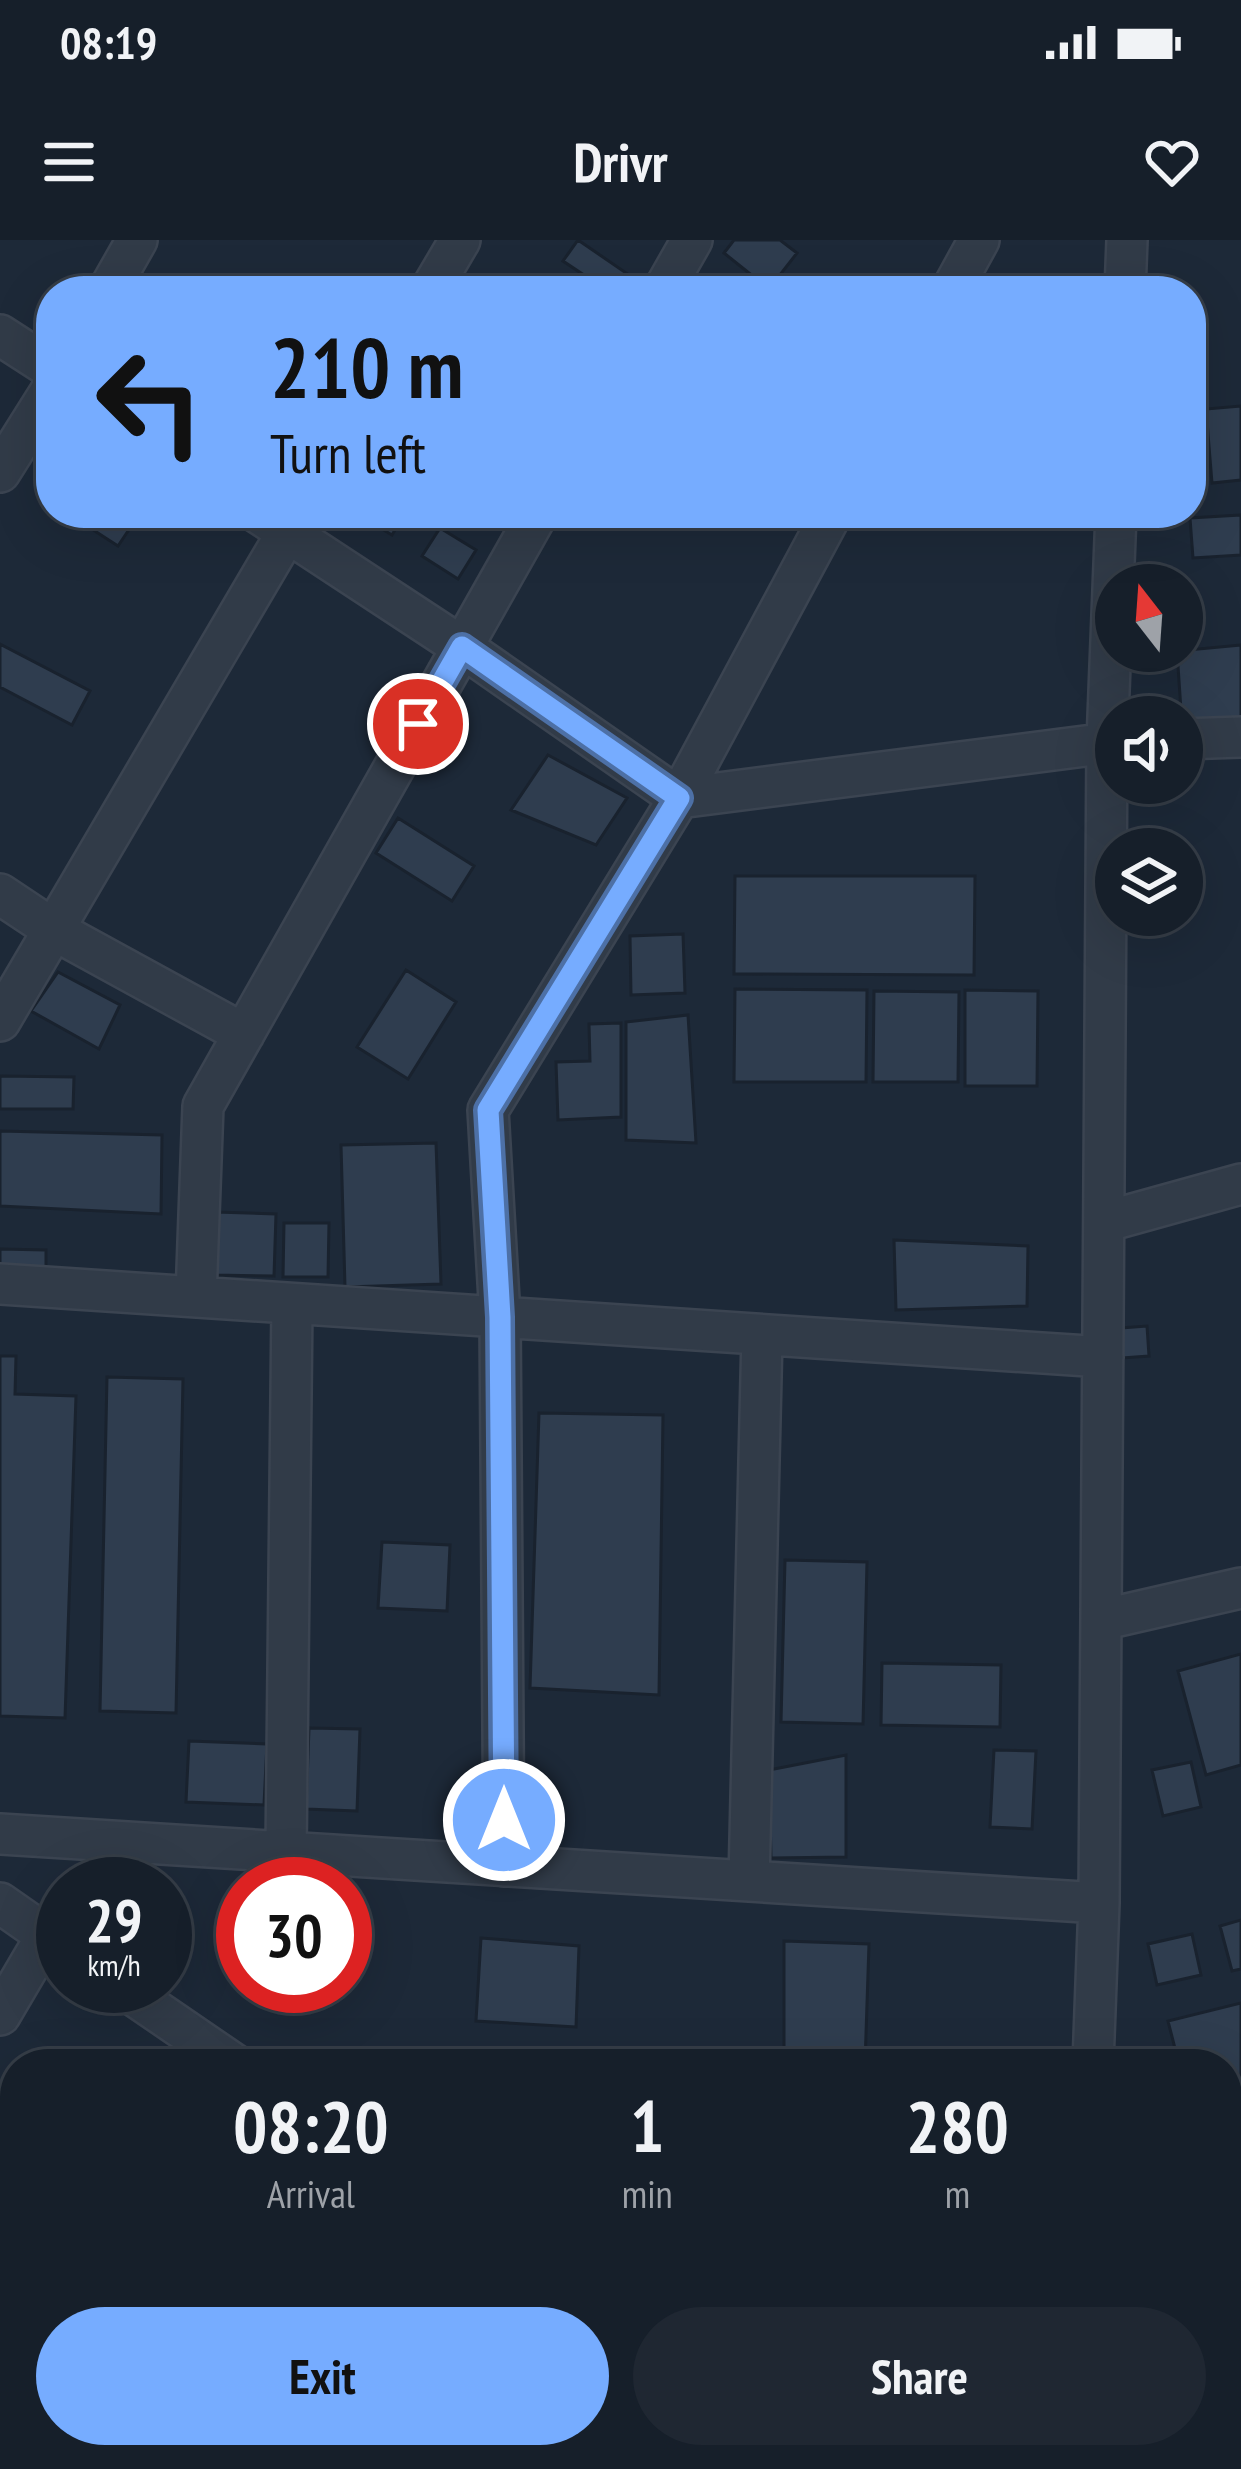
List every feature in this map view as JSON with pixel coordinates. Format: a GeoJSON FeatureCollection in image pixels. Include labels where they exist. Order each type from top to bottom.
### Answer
{"type":"FeatureCollection","features":[{"type":"Feature","properties":{"kind":"street"},"geometry":{"type":"LineString","coordinates":[[117,276],[137,240]]}},
{"type":"Feature","properties":{"kind":"street"},"geometry":{"type":"LineString","coordinates":[[439,276],[460,240]]}},
{"type":"Feature","properties":{"kind":"street"},"geometry":{"type":"LineString","coordinates":[[672,276],[692,240]]}},
{"type":"Feature","properties":{"kind":"street"},"geometry":{"type":"LineString","coordinates":[[959,276],[979,240]]}},
{"type":"Feature","properties":{"kind":"street"},"geometry":{"type":"LineString","coordinates":[[1126,276],[1127,240]]}},
{"type":"Feature","properties":{"kind":"street"},"geometry":{"type":"LineString","coordinates":[[0,335],[36,358]]}},
{"type":"Feature","properties":{"kind":"street"},"geometry":{"type":"LineString","coordinates":[[0,472],[36,415]]}},
{"type":"Feature","properties":{"kind":"street"},"geometry":{"type":"LineString","coordinates":[[0,1021],[277,528]]}},
{"type":"Feature","properties":{"kind":"street"},"geometry":{"type":"LineString","coordinates":[[292,528],[679,798],[1095,744]]}},
{"type":"Feature","properties":{"kind":"street"},"geometry":{"type":"LineString","coordinates":[[196,1297],[203,1106],[529,528]]}},
{"type":"Feature","properties":{"kind":"street"},"geometry":{"type":"LineString","coordinates":[[504,1865],[500,1317],[488,1110],[679,798],[824,528]]}},
{"type":"Feature","properties":{"kind":"street"},"geometry":{"type":"LineString","coordinates":[[1113,696],[1116,528]]}},
{"type":"Feature","properties":{"kind":"street"},"geometry":{"type":"LineString","coordinates":[[1203,738],[1241,737]]}},
{"type":"Feature","properties":{"kind":"street"},"geometry":{"type":"LineString","coordinates":[[1094,2049],[1111,804]]}},
{"type":"Feature","properties":{"kind":"street"},"geometry":{"type":"LineString","coordinates":[[0,894],[54,930],[244,1034]]}},
{"type":"Feature","properties":{"kind":"street"},"geometry":{"type":"LineString","coordinates":[[1104,1222],[1241,1184]]}},
{"type":"Feature","properties":{"kind":"street"},"geometry":{"type":"LineString","coordinates":[[0,1284],[1103,1357]]}},
{"type":"Feature","properties":{"kind":"street"},"geometry":{"type":"LineString","coordinates":[[286,1852],[292,1304]]}},
{"type":"Feature","properties":{"kind":"street"},"geometry":{"type":"LineString","coordinates":[[749,1881],[762,1335]]}},
{"type":"Feature","properties":{"kind":"street"},"geometry":{"type":"LineString","coordinates":[[1101,1620],[1241,1588]]}},
{"type":"Feature","properties":{"kind":"street"},"geometry":{"type":"LineString","coordinates":[[0,1834],[1099,1903]]}},
{"type":"Feature","properties":{"kind":"street"},"geometry":{"type":"LineString","coordinates":[[0,1903],[36,1928]]}},
{"type":"Feature","properties":{"kind":"street"},"geometry":{"type":"LineString","coordinates":[[0,2015],[36,1967]]}},
{"type":"Feature","properties":{"kind":"street"},"geometry":{"type":"LineString","coordinates":[[159,2013],[212,2049]]}},
{"type":"Feature","properties":{"kind":"building"},"geometry":{"type":"Polygon","coordinates":[[[578,240],[631,276],[586,276],[563,261],[578,240]]]}},
{"type":"Feature","properties":{"kind":"building"},"geometry":{"type":"Polygon","coordinates":[[[734,240],[780,240],[797,253],[779,276],[753,276],[724,253],[734,240]]]}},
{"type":"Feature","properties":{"kind":"building"},"geometry":{"type":"Polygon","coordinates":[[[1241,406],[1241,480],[1212,483],[1206,409],[1241,406]]]}},
{"type":"Feature","properties":{"kind":"building"},"geometry":{"type":"Polygon","coordinates":[[[1241,515],[1241,555],[1193,558],[1191,528],[1206,528],[1206,517],[1241,515]]]}},
{"type":"Feature","properties":{"kind":"building"},"geometry":{"type":"Polygon","coordinates":[[[90,528],[130,528],[118,546],[90,528]]]}},
{"type":"Feature","properties":{"kind":"building"},"geometry":{"type":"Polygon","coordinates":[[[440,528],[476,550],[458,579],[422,556],[440,528]]]}},
{"type":"Feature","properties":{"kind":"building"},"geometry":{"type":"Polygon","coordinates":[[[0,644],[90,691],[72,725],[0,687],[0,644]]]}},
{"type":"Feature","properties":{"kind":"building"},"geometry":{"type":"Polygon","coordinates":[[[1241,645],[1241,722],[1203,724],[1203,696],[1180,696],[1178,672],[1203,672],[1203,649],[1241,645]]]}},
{"type":"Feature","properties":{"kind":"building"},"geometry":{"type":"Polygon","coordinates":[[[548,755],[627,798],[596,845],[511,810],[548,755]]]}},
{"type":"Feature","properties":{"kind":"building"},"geometry":{"type":"Polygon","coordinates":[[[398,818],[474,866],[452,901],[376,853],[398,818]]]}},
{"type":"Feature","properties":{"kind":"building"},"geometry":{"type":"Polygon","coordinates":[[[735,876],[975,876],[974,975],[734,974],[735,876]]]}},
{"type":"Feature","properties":{"kind":"building"},"geometry":{"type":"Polygon","coordinates":[[[683,934],[685,993],[631,995],[630,936],[683,934]]]}},
{"type":"Feature","properties":{"kind":"building"},"geometry":{"type":"Polygon","coordinates":[[[406,970],[456,1002],[408,1079],[357,1047],[406,970]]]}},
{"type":"Feature","properties":{"kind":"building"},"geometry":{"type":"Polygon","coordinates":[[[58,972],[120,1005],[99,1049],[31,1011],[58,972]]]}},
{"type":"Feature","properties":{"kind":"building"},"geometry":{"type":"Polygon","coordinates":[[[735,989],[867,990],[866,1082],[734,1082],[735,989]]]}},
{"type":"Feature","properties":{"kind":"building"},"geometry":{"type":"Polygon","coordinates":[[[965,990],[1038,991],[1037,1086],[965,1086],[965,990]]]}},
{"type":"Feature","properties":{"kind":"building"},"geometry":{"type":"Polygon","coordinates":[[[874,991],[959,992],[958,1082],[873,1082],[874,991]]]}},
{"type":"Feature","properties":{"kind":"building"},"geometry":{"type":"Polygon","coordinates":[[[688,1015],[696,1143],[626,1140],[626,1022],[688,1015]]]}},
{"type":"Feature","properties":{"kind":"building"},"geometry":{"type":"Polygon","coordinates":[[[621,1023],[621,1117],[558,1120],[556,1062],[590,1061],[589,1024],[621,1023]]]}},
{"type":"Feature","properties":{"kind":"building"},"geometry":{"type":"Polygon","coordinates":[[[0,1076],[74,1077],[73,1109],[0,1109],[0,1076]]]}},
{"type":"Feature","properties":{"kind":"building"},"geometry":{"type":"Polygon","coordinates":[[[0,1131],[162,1135],[161,1214],[0,1206],[0,1131]]]}},
{"type":"Feature","properties":{"kind":"building"},"geometry":{"type":"Polygon","coordinates":[[[436,1143],[441,1284],[345,1287],[341,1145],[436,1143]]]}},
{"type":"Feature","properties":{"kind":"building"},"geometry":{"type":"Polygon","coordinates":[[[215,1212],[276,1214],[274,1276],[213,1275],[215,1212]]]}},
{"type":"Feature","properties":{"kind":"building"},"geometry":{"type":"Polygon","coordinates":[[[284,1223],[329,1223],[328,1277],[283,1277],[284,1223]]]}},
{"type":"Feature","properties":{"kind":"building"},"geometry":{"type":"Polygon","coordinates":[[[894,1240],[1028,1246],[1027,1306],[896,1310],[894,1240]]]}},
{"type":"Feature","properties":{"kind":"building"},"geometry":{"type":"Polygon","coordinates":[[[0,1249],[46,1250],[46,1279],[0,1279],[0,1249]]]}},
{"type":"Feature","properties":{"kind":"building"},"geometry":{"type":"Polygon","coordinates":[[[1147,1326],[1149,1356],[1122,1358],[1121,1328],[1147,1326]]]}},
{"type":"Feature","properties":{"kind":"building"},"geometry":{"type":"Polygon","coordinates":[[[0,1356],[16,1356],[15,1394],[76,1396],[65,1718],[0,1716],[0,1356]]]}},
{"type":"Feature","properties":{"kind":"building"},"geometry":{"type":"Polygon","coordinates":[[[107,1377],[183,1379],[176,1713],[100,1711],[107,1377]]]}},
{"type":"Feature","properties":{"kind":"building"},"geometry":{"type":"Polygon","coordinates":[[[539,1413],[663,1415],[659,1695],[530,1688],[539,1413]]]}},
{"type":"Feature","properties":{"kind":"building"},"geometry":{"type":"Polygon","coordinates":[[[382,1542],[450,1545],[447,1611],[378,1608],[382,1542]]]}},
{"type":"Feature","properties":{"kind":"building"},"geometry":{"type":"Polygon","coordinates":[[[785,1560],[867,1562],[863,1724],[781,1722],[785,1560]]]}},
{"type":"Feature","properties":{"kind":"building"},"geometry":{"type":"Polygon","coordinates":[[[1241,1654],[1241,1765],[1206,1775],[1178,1671],[1241,1654]]]}},
{"type":"Feature","properties":{"kind":"building"},"geometry":{"type":"Polygon","coordinates":[[[882,1663],[1001,1665],[1000,1727],[881,1725],[882,1663]]]}},
{"type":"Feature","properties":{"kind":"building"},"geometry":{"type":"Polygon","coordinates":[[[309,1728],[360,1729],[357,1811],[306,1809],[309,1728]]]}},
{"type":"Feature","properties":{"kind":"building"},"geometry":{"type":"Polygon","coordinates":[[[189,1741],[267,1744],[264,1805],[186,1802],[189,1741]]]}},
{"type":"Feature","properties":{"kind":"building"},"geometry":{"type":"Polygon","coordinates":[[[994,1750],[1036,1751],[1032,1829],[990,1827],[994,1750]]]}},
{"type":"Feature","properties":{"kind":"building"},"geometry":{"type":"Polygon","coordinates":[[[846,1755],[846,1857],[771,1858],[769,1770],[846,1755]]]}},
{"type":"Feature","properties":{"kind":"building"},"geometry":{"type":"Polygon","coordinates":[[[1191,1762],[1201,1807],[1163,1816],[1152,1770],[1191,1762]]]}},
{"type":"Feature","properties":{"kind":"building"},"geometry":{"type":"Polygon","coordinates":[[[1241,1920],[1241,1969],[1232,1971],[1220,1926],[1241,1920]]]}},
{"type":"Feature","properties":{"kind":"building"},"geometry":{"type":"Polygon","coordinates":[[[1192,1934],[1201,1975],[1157,1985],[1148,1944],[1192,1934]]]}},
{"type":"Feature","properties":{"kind":"building"},"geometry":{"type":"Polygon","coordinates":[[[481,1938],[579,1946],[576,2027],[476,2021],[481,1938]]]}},
{"type":"Feature","properties":{"kind":"building"},"geometry":{"type":"Polygon","coordinates":[[[784,1941],[869,1944],[866,2049],[784,2049],[784,1941]]]}},
{"type":"Feature","properties":{"kind":"building"},"geometry":{"type":"Polygon","coordinates":[[[1241,2003],[1241,2049],[1175,2049],[1168,2021],[1241,2003]]]}},
{"type":"Feature","properties":{"kind":"route"},"geometry":{"type":"LineString","coordinates":[[418,724],[462,647],[679,798],[488,1110],[500,1317],[504,1820]]}}]}
